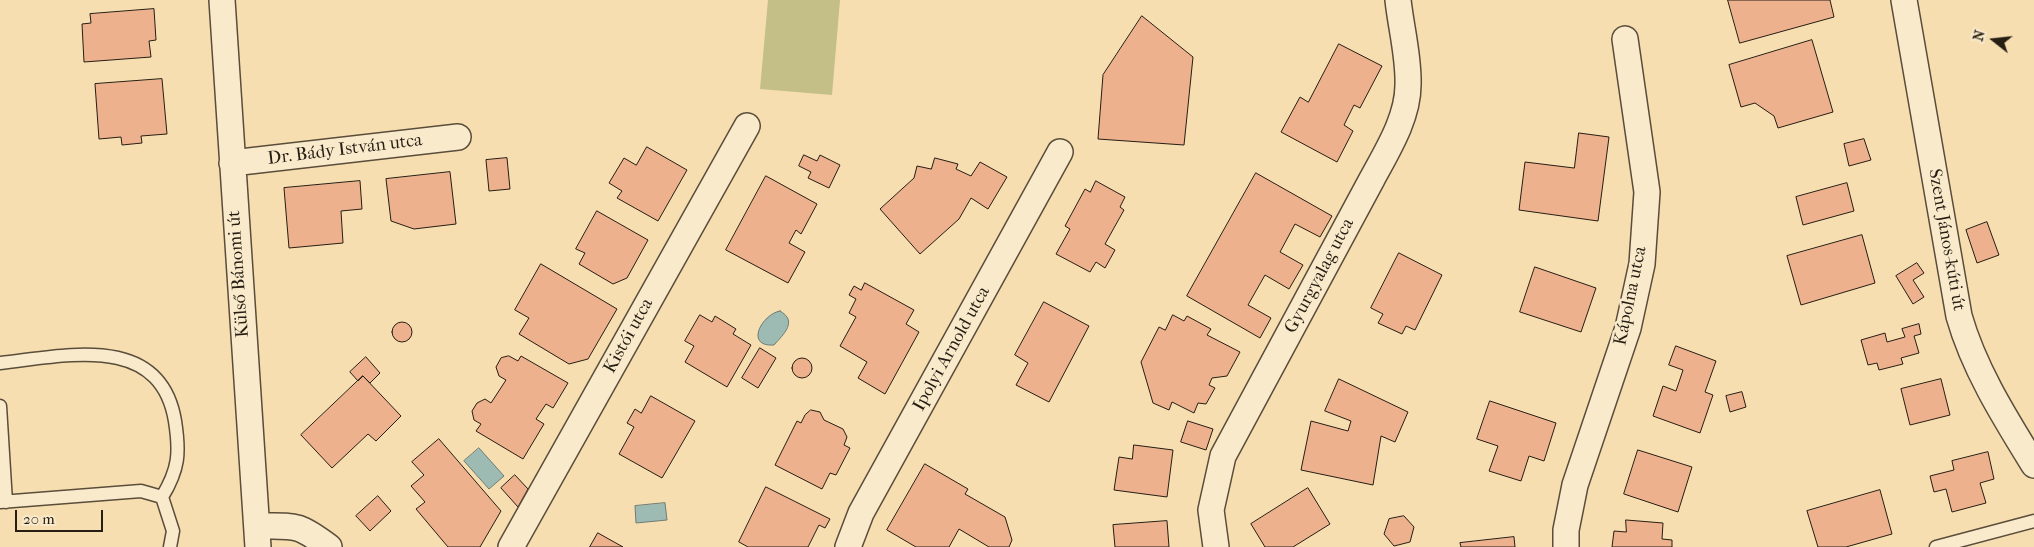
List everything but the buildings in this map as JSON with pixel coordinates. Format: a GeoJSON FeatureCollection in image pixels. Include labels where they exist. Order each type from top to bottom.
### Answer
{"type":"FeatureCollection","features":[{"type":"Feature","properties":{"kind":"street","name":"Külső Bánomi út"},"geometry":{"type":"LineString","coordinates":[[222,0],[258,537]]}},
{"type":"Feature","properties":{"kind":"street","name":"Gyurgyalag utca"},"geometry":{"type":"LineString","coordinates":[[1216,547],[1211,510],[1222,456],[1372,180],[1394,136],[1404,110],[1408,86],[1398,0]]}},
{"type":"Feature","properties":{"kind":"street","name":"Szent János-kúti út"},"geometry":{"type":"LineString","coordinates":[[1904,0],[1959,316],[1967,344],[2034,465]]}},
{"type":"Feature","properties":{"kind":"street","name":"Kápolna utca"},"geometry":{"type":"LineString","coordinates":[[1566,547],[1566,530],[1575,485],[1628,328],[1642,264],[1647,192],[1626,39]]}},
{"type":"Feature","properties":{"kind":"street","name":"Kistói utca"},"geometry":{"type":"LineString","coordinates":[[511,547],[748,126]]}},
{"type":"Feature","properties":{"kind":"street","name":"Dr. Bády István utca"},"geometry":{"type":"LineString","coordinates":[[232,163],[458,137]]}},
{"type":"Feature","properties":{"kind":"street","name":"Ipolyi Arnold utca"},"geometry":{"type":"LineString","coordinates":[[848,547],[862,513],[1060,152]]}},
{"type":"Feature","properties":{"kind":"street"},"geometry":{"type":"LineString","coordinates":[[258,537],[295,526],[306,530],[329,547]]}},
{"type":"Feature","properties":{"kind":"lane"},"geometry":{"type":"LineString","coordinates":[[0,363],[70,355],[104,354],[136,363],[160,381],[172,403],[179,443],[174,477],[162,498],[173,531],[170,547]]}},
{"type":"Feature","properties":{"kind":"lane"},"geometry":{"type":"LineString","coordinates":[[0,406],[3,502],[141,490],[162,498]]}},
{"type":"Feature","properties":{"kind":"lane"},"geometry":{"type":"LineString","coordinates":[[1936,547],[2034,521]]}},
{"type":"Feature","properties":{"kind":"shaded area"},"geometry":{"type":"Polygon","coordinates":[[[768,0],[840,0],[832,95],[760,89],[768,0]]]}},
{"type":"Feature","properties":{"kind":"water"},"geometry":{"type":"Polygon","coordinates":[[[780,311],[788,319],[788,328],[774,345],[765,344],[760,341],[758,336],[759,330],[767,318],[773,313],[780,311]]]}},
{"type":"Feature","properties":{"kind":"water"},"geometry":{"type":"Polygon","coordinates":[[[479,448],[504,476],[489,489],[464,461],[479,448]]]}},
{"type":"Feature","properties":{"kind":"water"},"geometry":{"type":"Polygon","coordinates":[[[665,503],[667,520],[636,523],[635,506],[665,503]]]}}]}
